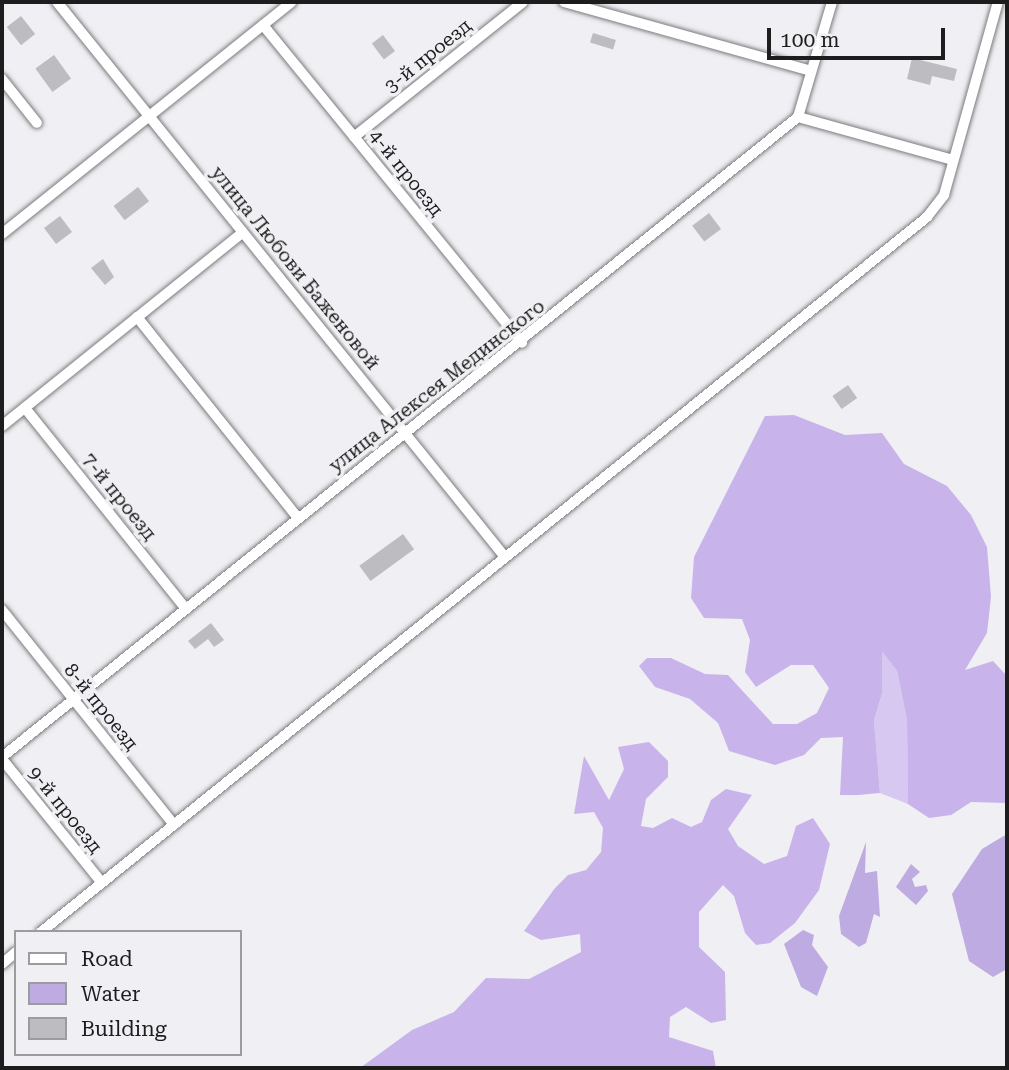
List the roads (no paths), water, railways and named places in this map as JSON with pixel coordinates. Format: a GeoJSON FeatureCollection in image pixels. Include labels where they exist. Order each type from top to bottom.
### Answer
{"type":"FeatureCollection","features":[{"type":"Feature","properties":{"kind":"street","name":"улица Любови Баженовой"},"geometry":{"type":"LineString","coordinates":[[57,2],[505,557]]}},
{"type":"Feature","properties":{"kind":"street"},"geometry":{"type":"LineString","coordinates":[[2,234],[292,2]]}},
{"type":"Feature","properties":{"kind":"street","name":"3-й проезд"},"geometry":{"type":"LineString","coordinates":[[354,137],[523,2]]}},
{"type":"Feature","properties":{"kind":"street"},"geometry":{"type":"LineString","coordinates":[[564,2],[811,71]]}},
{"type":"Feature","properties":{"kind":"street"},"geometry":{"type":"LineString","coordinates":[[831,2],[798,117],[953,160]]}},
{"type":"Feature","properties":{"kind":"street"},"geometry":{"type":"LineString","coordinates":[[43,930],[927,217],[944,195],[998,2]]}},
{"type":"Feature","properties":{"kind":"street","name":"4-й проезд"},"geometry":{"type":"LineString","coordinates":[[263,25],[522,343]]}},
{"type":"Feature","properties":{"kind":"street"},"geometry":{"type":"LineString","coordinates":[[2,79],[37,122]]}},
{"type":"Feature","properties":{"kind":"street","name":"улица Алексея Мединского"},"geometry":{"type":"LineString","coordinates":[[2,758],[298,518],[522,343],[798,117]]}},
{"type":"Feature","properties":{"kind":"street"},"geometry":{"type":"LineString","coordinates":[[2,426],[243,232]]}},
{"type":"Feature","properties":{"kind":"street"},"geometry":{"type":"LineString","coordinates":[[137,317],[298,518]]}},
{"type":"Feature","properties":{"kind":"street","name":"7-й проезд"},"geometry":{"type":"LineString","coordinates":[[25,408],[186,609]]}},
{"type":"Feature","properties":{"kind":"street","name":"8-й проезд"},"geometry":{"type":"LineString","coordinates":[[2,610],[174,825]]}},
{"type":"Feature","properties":{"kind":"street","name":"9-й проезд"},"geometry":{"type":"LineString","coordinates":[[2,758],[102,883]]}},
{"type":"Feature","properties":{"kind":"water"},"geometry":{"type":"Polygon","coordinates":[[[1007,834],[1007,969],[993,977],[969,961],[952,894],[982,849],[1007,834]]]}},
{"type":"Feature","properties":{"kind":"water"},"geometry":{"type":"Polygon","coordinates":[[[866,842],[865,873],[877,871],[880,917],[874,914],[866,943],[859,947],[841,934],[839,916],[866,842]]]}},
{"type":"Feature","properties":{"kind":"water"},"geometry":{"type":"Polygon","coordinates":[[[911,864],[920,872],[912,879],[915,887],[926,885],[928,891],[916,905],[896,887],[911,864]]]}},
{"type":"Feature","properties":{"kind":"water"},"geometry":{"type":"Polygon","coordinates":[[[803,930],[814,935],[812,945],[828,967],[817,996],[801,987],[784,944],[803,930]]]}}]}
